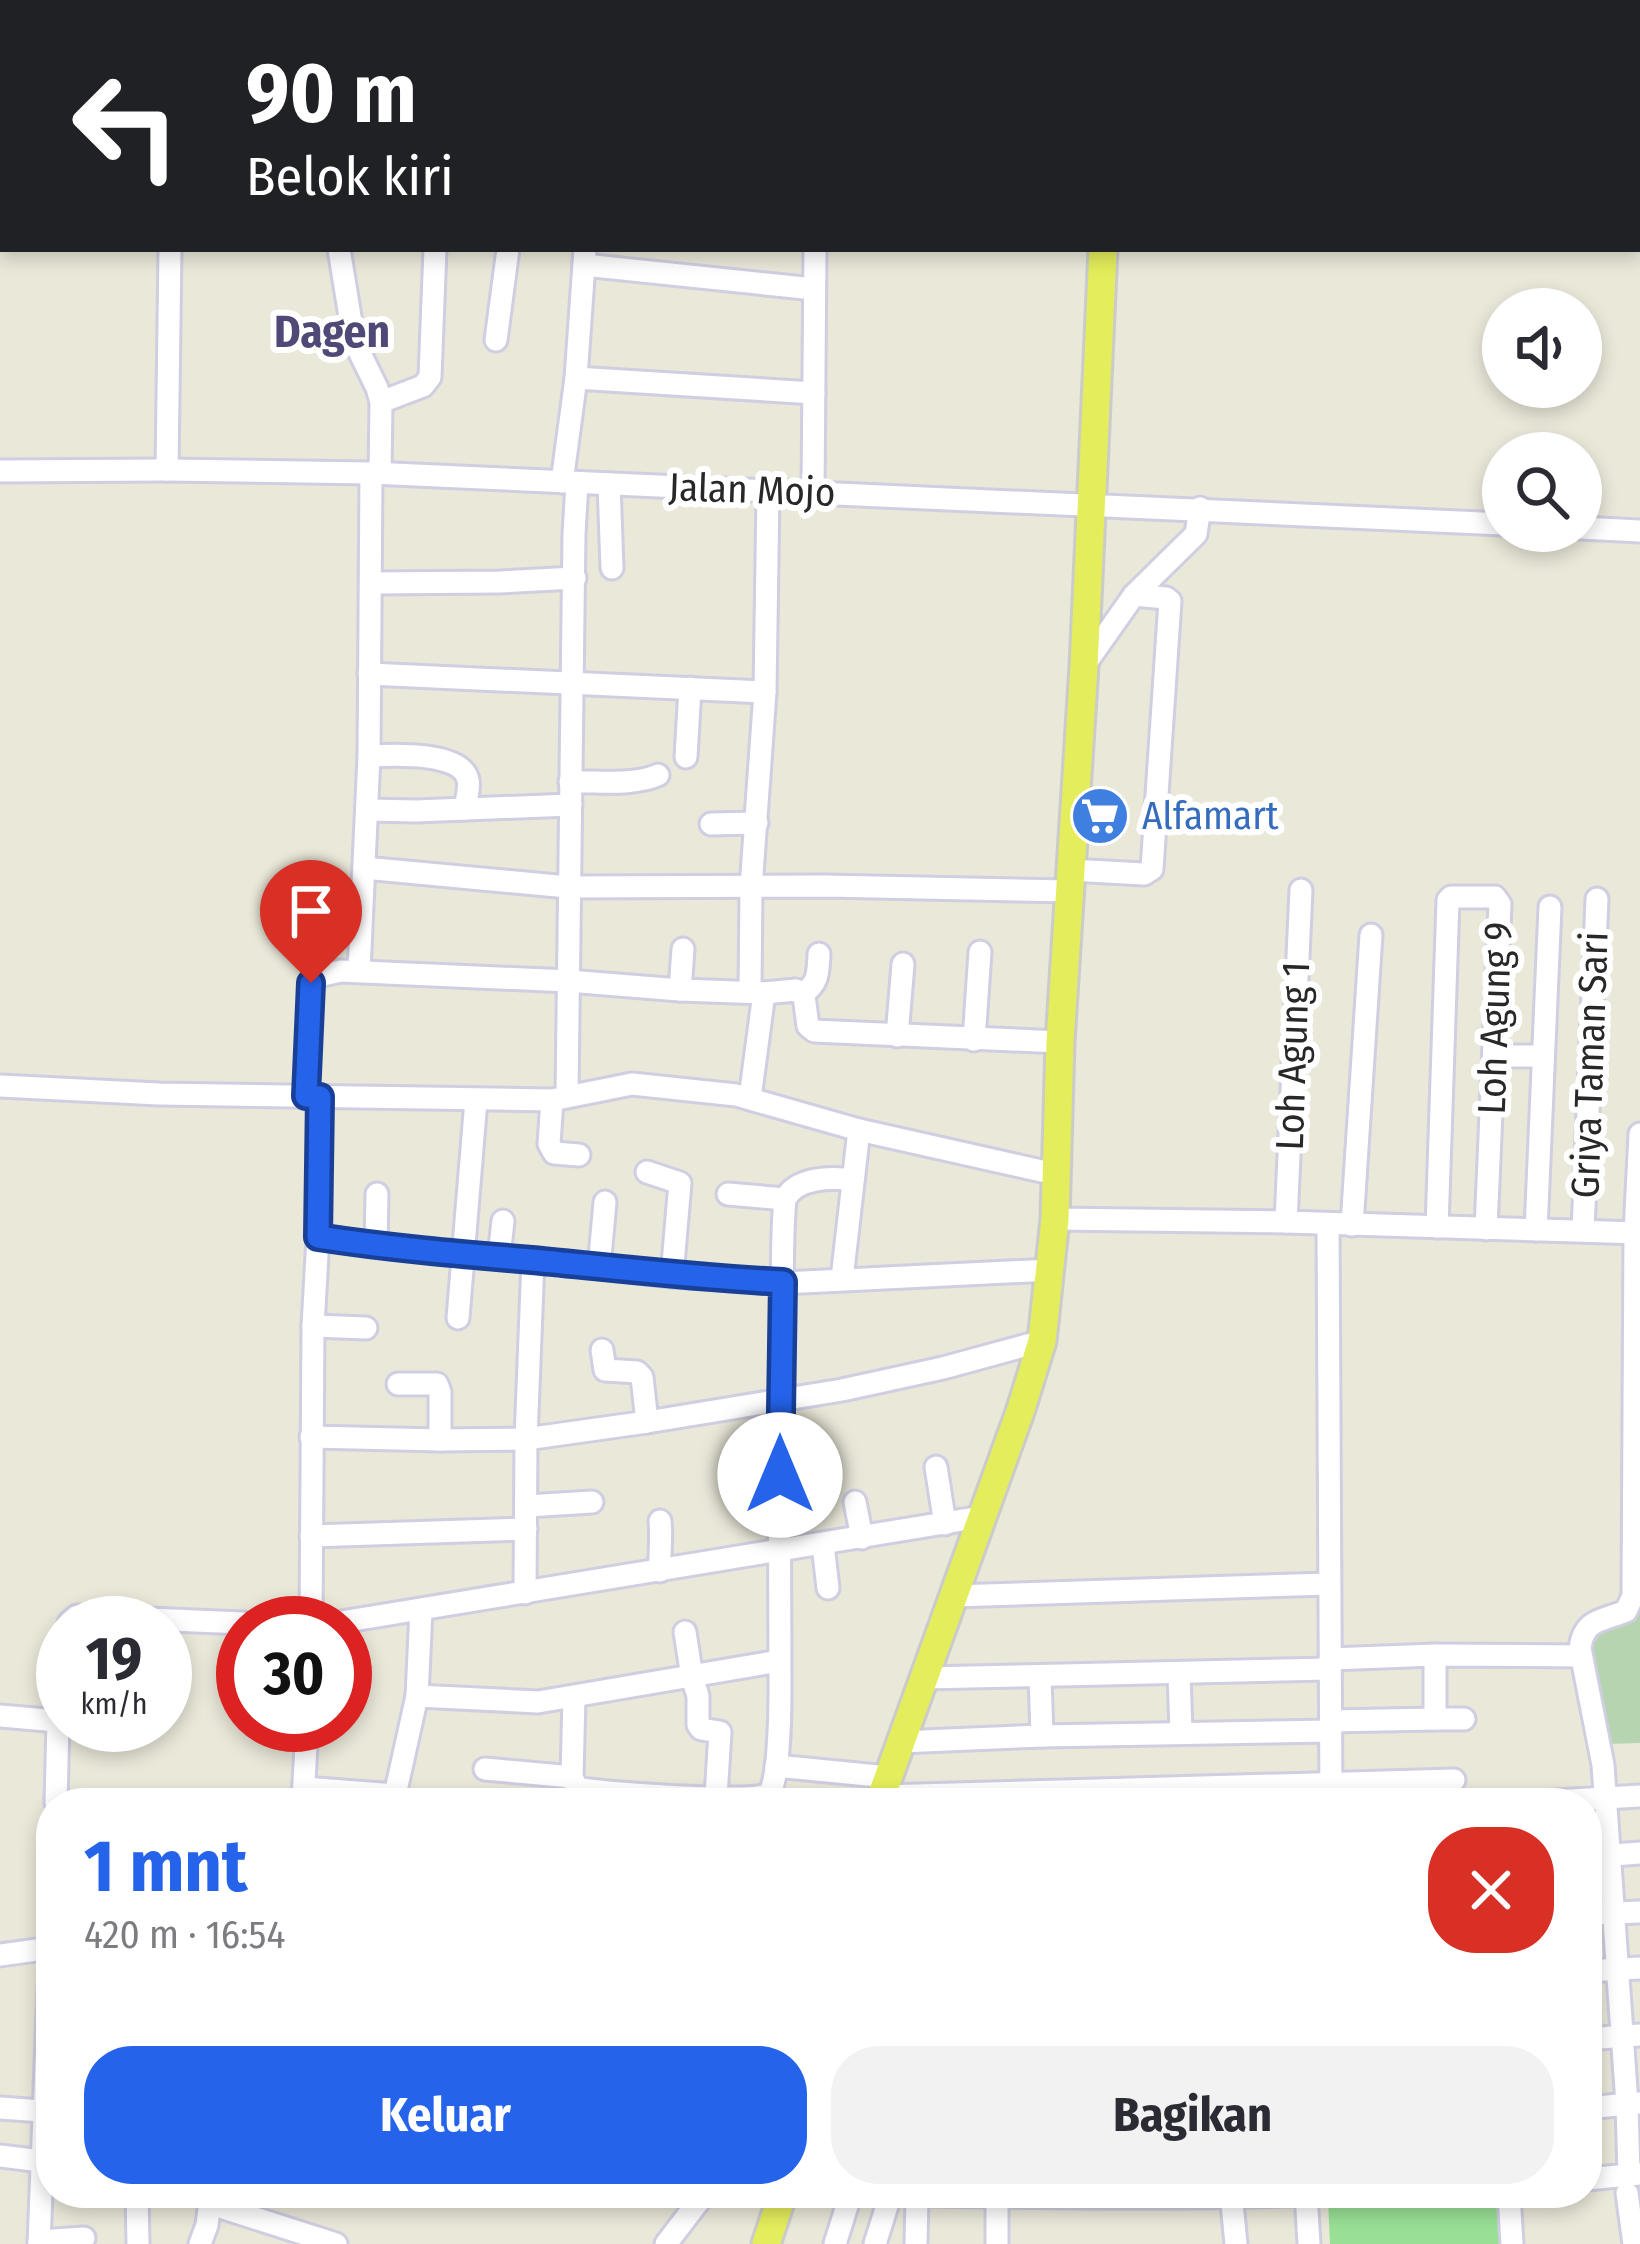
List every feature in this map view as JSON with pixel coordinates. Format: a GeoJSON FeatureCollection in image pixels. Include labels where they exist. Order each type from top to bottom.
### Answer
{"type":"FeatureCollection","features":[{"type":"Feature","properties":{"kind":"main road"},"geometry":{"type":"LineString","coordinates":[[884,1788],[1022,1409],[1042,1341],[1055,1219],[1060,1042],[1084,666],[1103,252]]}},
{"type":"Feature","properties":{"kind":"main road"},"geometry":{"type":"LineString","coordinates":[[766,2244],[778,2208]]}},
{"type":"Feature","properties":{"kind":"street"},"geometry":{"type":"LineString","coordinates":[[167,470],[170,252]]}},
{"type":"Feature","properties":{"kind":"street"},"geometry":{"type":"LineString","coordinates":[[339,252],[354,340],[381,402],[359,971]]}},
{"type":"Feature","properties":{"kind":"street"},"geometry":{"type":"LineString","coordinates":[[381,402],[423,386],[430,377],[435,252]]}},
{"type":"Feature","properties":{"kind":"street"},"geometry":{"type":"LineString","coordinates":[[496,340],[508,252]]}},
{"type":"Feature","properties":{"kind":"street"},"geometry":{"type":"LineString","coordinates":[[813,493],[815,252]]}},
{"type":"Feature","properties":{"kind":"street"},"geometry":{"type":"LineString","coordinates":[[579,1155],[554,1153],[548,1144],[560,1098],[568,981],[575,578],[570,482],[584,257],[814,289]]}},
{"type":"Feature","properties":{"kind":"street"},"geometry":{"type":"LineString","coordinates":[[576,378],[814,393]]}},
{"type":"Feature","properties":{"kind":"street","name":"Jalan Mojo"},"geometry":{"type":"LineString","coordinates":[[0,471],[375,473],[1090,503],[1200,516],[1482,523]]}},
{"type":"Feature","properties":{"kind":"street"},"geometry":{"type":"LineString","coordinates":[[609,484],[612,568]]}},
{"type":"Feature","properties":{"kind":"street"},"geometry":{"type":"LineString","coordinates":[[750,1098],[757,992],[751,888],[765,692],[768,492]]}},
{"type":"Feature","properties":{"kind":"street"},"geometry":{"type":"LineString","coordinates":[[1084,666],[1134,595],[1196,534],[1200,516]]}},
{"type":"Feature","properties":{"kind":"street"},"geometry":{"type":"LineString","coordinates":[[1602,529],[1640,532]]}},
{"type":"Feature","properties":{"kind":"street"},"geometry":{"type":"LineString","coordinates":[[372,583],[575,578]]}},
{"type":"Feature","properties":{"kind":"street"},"geometry":{"type":"LineString","coordinates":[[364,868],[568,886],[751,888],[1148,874],[1171,605],[1166,598],[1134,595]]}},
{"type":"Feature","properties":{"kind":"street"},"geometry":{"type":"LineString","coordinates":[[370,674],[765,692]]}},
{"type":"Feature","properties":{"kind":"street"},"geometry":{"type":"LineString","coordinates":[[686,757],[690,688]]}},
{"type":"Feature","properties":{"kind":"street"},"geometry":{"type":"LineString","coordinates":[[369,756],[424,756],[461,769],[468,779],[465,809]]}},
{"type":"Feature","properties":{"kind":"street"},"geometry":{"type":"LineString","coordinates":[[368,810],[465,809],[658,775]]}},
{"type":"Feature","properties":{"kind":"street"},"geometry":{"type":"LineString","coordinates":[[711,824],[757,824]]}},
{"type":"Feature","properties":{"kind":"street","name":"Loh Agung 1"},"geometry":{"type":"LineString","coordinates":[[1286,1222],[1301,890]]}},
{"type":"Feature","properties":{"kind":"street","name":"Loh Agung 9"},"geometry":{"type":"LineString","coordinates":[[1437,1227],[1448,900],[1495,897],[1499,900],[1495,1055],[1486,1228]]}},
{"type":"Feature","properties":{"kind":"street","name":"Griya Taman Sari"},"geometry":{"type":"LineString","coordinates":[[1583,1230],[1597,899]]}},
{"type":"Feature","properties":{"kind":"street"},"geometry":{"type":"LineString","coordinates":[[1536,1230],[1550,907]]}},
{"type":"Feature","properties":{"kind":"street"},"geometry":{"type":"LineString","coordinates":[[1330,1788],[1328,1585],[1340,1224],[1371,935]]}},
{"type":"Feature","properties":{"kind":"street"},"geometry":{"type":"LineString","coordinates":[[680,990],[682,949]]}},
{"type":"Feature","properties":{"kind":"street"},"geometry":{"type":"LineString","coordinates":[[974,1040],[980,952]]}},
{"type":"Feature","properties":{"kind":"street"},"geometry":{"type":"LineString","coordinates":[[802,994],[818,979],[819,954]]}},
{"type":"Feature","properties":{"kind":"street"},"geometry":{"type":"LineString","coordinates":[[897,1036],[903,964]]}},
{"type":"Feature","properties":{"kind":"street"},"geometry":{"type":"LineString","coordinates":[[311,1596],[318,1237],[311,983],[315,978],[359,971],[680,990],[790,989],[802,994]]}},
{"type":"Feature","properties":{"kind":"street"},"geometry":{"type":"LineString","coordinates":[[802,994],[812,1030],[1060,1042]]}},
{"type":"Feature","properties":{"kind":"street"},"geometry":{"type":"LineString","coordinates":[[1495,1055],[1543,1056]]}},
{"type":"Feature","properties":{"kind":"street"},"geometry":{"type":"LineString","coordinates":[[0,1086],[476,1100],[560,1098],[632,1084],[750,1098],[859,1130],[1054,1174]]}},
{"type":"Feature","properties":{"kind":"street"},"geometry":{"type":"LineString","coordinates":[[458,1318],[476,1100]]}},
{"type":"Feature","properties":{"kind":"street"},"geometry":{"type":"LineString","coordinates":[[842,1280],[859,1130]]}},
{"type":"Feature","properties":{"kind":"street"},"geometry":{"type":"LineString","coordinates":[[1602,1827],[1603,1765],[1581,1657],[1582,1633],[1591,1623],[1626,1611],[1634,1596],[1640,1133]]}},
{"type":"Feature","properties":{"kind":"street"},"geometry":{"type":"LineString","coordinates":[[646,1172],[680,1183],[672,1276]]}},
{"type":"Feature","properties":{"kind":"street"},"geometry":{"type":"LineString","coordinates":[[772,1788],[781,1698],[785,1199],[794,1188],[820,1179],[853,1180]]}},
{"type":"Feature","properties":{"kind":"street"},"geometry":{"type":"LineString","coordinates":[[376,1246],[377,1194]]}},
{"type":"Feature","properties":{"kind":"street"},"geometry":{"type":"LineString","coordinates":[[728,1194],[785,1199]]}},
{"type":"Feature","properties":{"kind":"street"},"geometry":{"type":"LineString","coordinates":[[599,1268],[605,1202]]}},
{"type":"Feature","properties":{"kind":"street"},"geometry":{"type":"LineString","coordinates":[[1055,1219],[1637,1232]]}},
{"type":"Feature","properties":{"kind":"street"},"geometry":{"type":"LineString","coordinates":[[499,1258],[502,1221]]}},
{"type":"Feature","properties":{"kind":"street"},"geometry":{"type":"LineString","coordinates":[[318,1237],[463,1256],[783,1282],[1051,1270]]}},
{"type":"Feature","properties":{"kind":"street"},"geometry":{"type":"LineString","coordinates":[[525,1593],[533,1260]]}},
{"type":"Feature","properties":{"kind":"street"},"geometry":{"type":"LineString","coordinates":[[313,1326],[366,1328]]}},
{"type":"Feature","properties":{"kind":"street"},"geometry":{"type":"LineString","coordinates":[[311,1437],[526,1438],[908,1377],[1042,1341]]}},
{"type":"Feature","properties":{"kind":"street"},"geometry":{"type":"LineString","coordinates":[[602,1350],[605,1370],[637,1372],[642,1377],[646,1422]]}},
{"type":"Feature","properties":{"kind":"street"},"geometry":{"type":"LineString","coordinates":[[398,1384],[437,1384],[440,1440]]}},
{"type":"Feature","properties":{"kind":"street"},"geometry":{"type":"LineString","coordinates":[[936,1468],[945,1523]]}},
{"type":"Feature","properties":{"kind":"street"},"geometry":{"type":"LineString","coordinates":[[527,1506],[592,1502]]}},
{"type":"Feature","properties":{"kind":"street"},"geometry":{"type":"LineString","coordinates":[[855,1502],[862,1538]]}},
{"type":"Feature","properties":{"kind":"street"},"geometry":{"type":"LineString","coordinates":[[372,1617],[981,1517]]}},
{"type":"Feature","properties":{"kind":"street"},"geometry":{"type":"LineString","coordinates":[[660,1521],[660,1571]]}},
{"type":"Feature","properties":{"kind":"street"},"geometry":{"type":"LineString","coordinates":[[311,1536],[526,1529]]}},
{"type":"Feature","properties":{"kind":"street"},"geometry":{"type":"LineString","coordinates":[[823,1545],[829,1588]]}},
{"type":"Feature","properties":{"kind":"street"},"geometry":{"type":"LineString","coordinates":[[953,1596],[1328,1585]]}},
{"type":"Feature","properties":{"kind":"street"},"geometry":{"type":"LineString","coordinates":[[397,1788],[417,1696],[422,1610]]}},
{"type":"Feature","properties":{"kind":"street"},"geometry":{"type":"LineString","coordinates":[[685,1632],[698,1696],[699,1728],[720,1732],[707,1788]]}},
{"type":"Feature","properties":{"kind":"street"},"geometry":{"type":"LineString","coordinates":[[922,1678],[1179,1672],[1436,1655],[1581,1657]]}},
{"type":"Feature","properties":{"kind":"street"},"geometry":{"type":"LineString","coordinates":[[1435,1719],[1436,1655]]}},
{"type":"Feature","properties":{"kind":"street"},"geometry":{"type":"LineString","coordinates":[[417,1696],[506,1702],[574,1697],[779,1661]]}},
{"type":"Feature","properties":{"kind":"street"},"geometry":{"type":"LineString","coordinates":[[1179,1672],[1181,1733]]}},
{"type":"Feature","properties":{"kind":"street"},"geometry":{"type":"LineString","coordinates":[[1040,1676],[1042,1736]]}},
{"type":"Feature","properties":{"kind":"street"},"geometry":{"type":"LineString","coordinates":[[574,1697],[572,1777],[577,1788]]}},
{"type":"Feature","properties":{"kind":"street"},"geometry":{"type":"LineString","coordinates":[[0,1716],[36,1719]]}},
{"type":"Feature","properties":{"kind":"street"},"geometry":{"type":"LineString","coordinates":[[899,1742],[1464,1719]]}},
{"type":"Feature","properties":{"kind":"street"},"geometry":{"type":"LineString","coordinates":[[56,1788],[57,1752]]}},
{"type":"Feature","properties":{"kind":"street"},"geometry":{"type":"LineString","coordinates":[[303,1788],[305,1752]]}},
{"type":"Feature","properties":{"kind":"street"},"geometry":{"type":"LineString","coordinates":[[776,1766],[867,1788]]}},
{"type":"Feature","properties":{"kind":"street"},"geometry":{"type":"LineString","coordinates":[[485,1768],[572,1777]]}},
{"type":"Feature","properties":{"kind":"street"},"geometry":{"type":"LineString","coordinates":[[1383,1788],[1454,1780]]}},
{"type":"Feature","properties":{"kind":"street"},"geometry":{"type":"LineString","coordinates":[[1602,1798],[1640,1796]]}},
{"type":"Feature","properties":{"kind":"street"},"geometry":{"type":"LineString","coordinates":[[1602,1856],[1640,1853]]}},
{"type":"Feature","properties":{"kind":"street"},"geometry":{"type":"LineString","coordinates":[[1602,1871],[1613,1912],[1616,1969],[1631,2035],[1634,2244]]}},
{"type":"Feature","properties":{"kind":"street"},"geometry":{"type":"LineString","coordinates":[[1602,1913],[1640,1912]]}},
{"type":"Feature","properties":{"kind":"street"},"geometry":{"type":"LineString","coordinates":[[0,1955],[36,1950]]}},
{"type":"Feature","properties":{"kind":"street"},"geometry":{"type":"LineString","coordinates":[[1602,1970],[1640,1967]]}},
{"type":"Feature","properties":{"kind":"street"},"geometry":{"type":"LineString","coordinates":[[1602,2106],[1634,2103]]}},
{"type":"Feature","properties":{"kind":"street"},"geometry":{"type":"LineString","coordinates":[[0,2108],[36,2111]]}},
{"type":"Feature","properties":{"kind":"street"},"geometry":{"type":"LineString","coordinates":[[0,2156],[36,2171]]}},
{"type":"Feature","properties":{"kind":"street"},"geometry":{"type":"LineString","coordinates":[[1602,2180],[1632,2181]]}},
{"type":"Feature","properties":{"kind":"street"},"geometry":{"type":"LineString","coordinates":[[42,2208],[39,2242],[84,2239]]}},
{"type":"Feature","properties":{"kind":"street"},"geometry":{"type":"LineString","coordinates":[[137,2208],[138,2244]]}},
{"type":"Feature","properties":{"kind":"street"},"geometry":{"type":"LineString","coordinates":[[200,2244],[209,2208]]}},
{"type":"Feature","properties":{"kind":"street"},"geometry":{"type":"LineString","coordinates":[[238,2208],[336,2244]]}},
{"type":"Feature","properties":{"kind":"street"},"geometry":{"type":"LineString","coordinates":[[666,2244],[694,2208]]}},
{"type":"Feature","properties":{"kind":"street"},"geometry":{"type":"LineString","coordinates":[[835,2244],[846,2208]]}},
{"type":"Feature","properties":{"kind":"street"},"geometry":{"type":"LineString","coordinates":[[875,2244],[887,2208]]}},
{"type":"Feature","properties":{"kind":"street"},"geometry":{"type":"LineString","coordinates":[[916,2208],[916,2244]]}},
{"type":"Feature","properties":{"kind":"street"},"geometry":{"type":"LineString","coordinates":[[997,2208],[997,2244]]}},
{"type":"Feature","properties":{"kind":"street"},"geometry":{"type":"LineString","coordinates":[[1232,2208],[1236,2244]]}},
{"type":"Feature","properties":{"kind":"street"},"geometry":{"type":"LineString","coordinates":[[1307,2208],[1309,2244]]}},
{"type":"Feature","properties":{"kind":"street"},"geometry":{"type":"LineString","coordinates":[[1510,2208],[1512,2244]]}},
{"type":"Feature","properties":{"kind":"green space"},"geometry":{"type":"Polygon","coordinates":[[[1640,1580],[1640,1743],[1606,1744],[1589,1640],[1640,1580]]]}},
{"type":"Feature","properties":{"kind":"green space"},"geometry":{"type":"Polygon","coordinates":[[[1328,2208],[1503,2208],[1504,2244],[1330,2244],[1328,2208]]]}},
{"type":"Feature","properties":{"kind":"place","name":"Alfamart"},"geometry":{"type":"Point","coordinates":[1100,816]}},
{"type":"Feature","properties":{"kind":"district","name":"Dagen"},"geometry":{"type":"Point","coordinates":[332,332]}},
{"type":"Feature","properties":{"kind":"route"},"geometry":{"type":"LineString","coordinates":[[311,983],[306,1096],[320,1097],[318,1237],[463,1256],[783,1282],[780,1475]]}}]}
